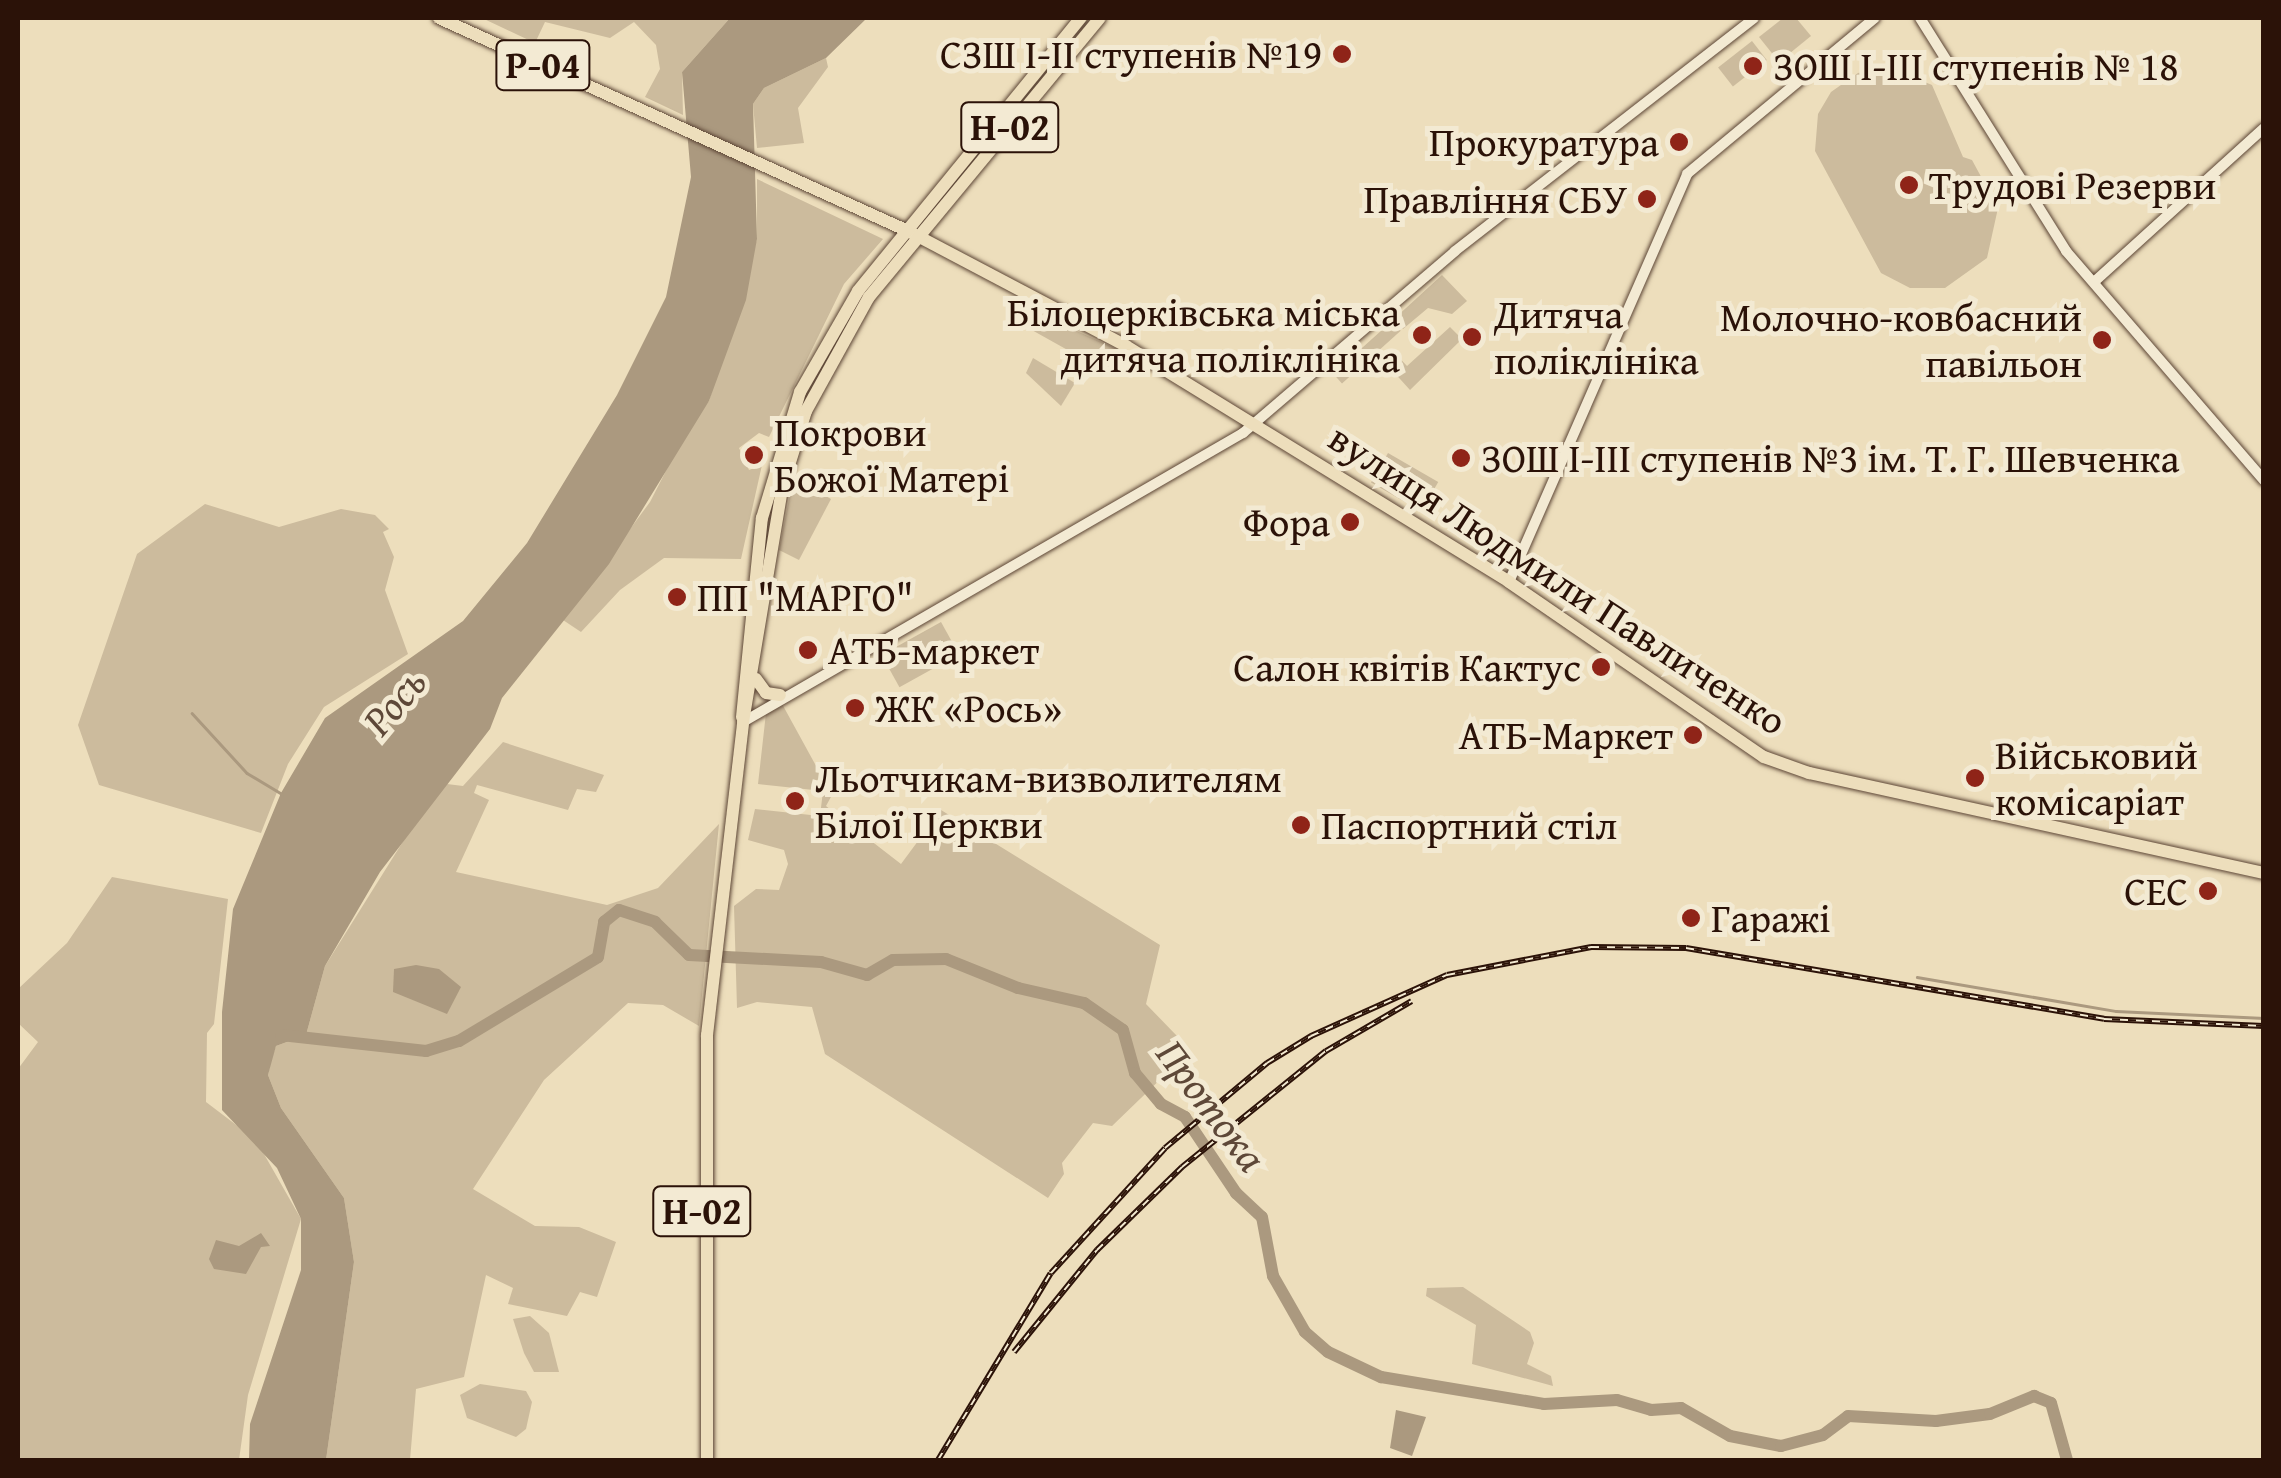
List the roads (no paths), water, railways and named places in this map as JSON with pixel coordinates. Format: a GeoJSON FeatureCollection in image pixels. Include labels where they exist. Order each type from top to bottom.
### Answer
{"type":"FeatureCollection","features":[{"type":"Feature","properties":{"kind":"main road","name":"Р-04"},"geometry":{"type":"LineString","coordinates":[[439,18],[915,234]]}},
{"type":"Feature","properties":{"kind":"main road","name":"Н-02"},"geometry":{"type":"LineString","coordinates":[[743,722],[756,674],[775,521],[806,411],[852,322],[1082,18]]}},
{"type":"Feature","properties":{"kind":"main road","name":"Н-02"},"geometry":{"type":"LineString","coordinates":[[706,1453],[702,1188],[713,976],[743,722],[756,553],[778,451],[840,316],[1100,18]]}},
{"type":"Feature","properties":{"kind":"main road","name":"вулиця Людмили Павличенко"},"geometry":{"type":"LineString","coordinates":[[915,234],[1258,422],[1515,586],[1774,761],[2262,871]]}},
{"type":"Feature","properties":{"kind":"main road"},"geometry":{"type":"LineString","coordinates":[[756,674],[761,689],[780,695]]}},
{"type":"Feature","properties":{"kind":"street"},"geometry":{"type":"LineString","coordinates":[[743,722],[780,695],[1258,422],[1455,251],[1754,18]]}},
{"type":"Feature","properties":{"kind":"street"},"geometry":{"type":"LineString","coordinates":[[1515,586],[1515,566],[1687,174],[1875,18]]}},
{"type":"Feature","properties":{"kind":"street"},"geometry":{"type":"LineString","coordinates":[[1920,18],[2044,219],[2264,480]]}},
{"type":"Feature","properties":{"kind":"street"},"geometry":{"type":"LineString","coordinates":[[2094,282],[2264,128]]}},
{"type":"Feature","properties":{"kind":"street"},"geometry":{"type":"LineString","coordinates":[[1496,574],[1515,566]]}},
{"type":"Feature","properties":{"kind":"water","name":"Рось"},"geometry":{"type":"Polygon","coordinates":[[[730,18],[867,18],[826,58],[764,88],[753,104],[757,239],[746,300],[709,401],[609,564],[502,698],[490,729],[380,872],[325,966],[306,1035],[276,1046],[268,1075],[281,1108],[344,1198],[354,1262],[326,1460],[249,1460],[250,1424],[301,1270],[301,1219],[277,1168],[222,1110],[222,1012],[233,909],[281,793],[325,718],[463,621],[527,543],[617,395],[666,297],[691,177],[682,72],[730,18]]]}},
{"type":"Feature","properties":{"kind":"water"},"geometry":{"type":"Polygon","coordinates":[[[416,965],[439,969],[461,987],[447,1014],[393,992],[394,969],[416,965]]]}},
{"type":"Feature","properties":{"kind":"water"},"geometry":{"type":"Polygon","coordinates":[[[261,1233],[270,1246],[261,1247],[246,1274],[214,1269],[209,1259],[216,1240],[239,1246],[261,1233]]]}},
{"type":"Feature","properties":{"kind":"water"},"geometry":{"type":"Polygon","coordinates":[[[1396,1410],[1426,1417],[1412,1456],[1390,1448],[1396,1410]]]}},
{"type":"Feature","properties":{"kind":"waterway"},"geometry":{"type":"LineString","coordinates":[[192,713],[247,773],[282,794]]}},
{"type":"Feature","properties":{"kind":"waterway","name":"Протока"},"geometry":{"type":"LineString","coordinates":[[281,1035],[426,1051],[459,1041],[598,957],[604,922],[619,910],[655,922],[689,955],[821,962],[867,975],[893,960],[946,959],[1018,988],[1084,1003],[1123,1030],[1135,1073],[1161,1104],[1185,1117],[1236,1193],[1262,1217],[1273,1276],[1305,1332],[1328,1352],[1381,1377],[1544,1404],[1617,1400],[1651,1410],[1681,1408],[1730,1436],[1781,1446],[1823,1435],[1848,1416],[1936,1421],[1990,1414],[2034,1396],[2051,1403],[2067,1460]]}},
{"type":"Feature","properties":{"kind":"waterway"},"geometry":{"type":"LineString","coordinates":[[1917,977],[2116,1011],[2264,1018]]}},
{"type":"Feature","properties":{"kind":"railway"},"geometry":{"type":"LineString","coordinates":[[938,1460],[1051,1273],[1165,1148],[1267,1063],[1311,1036],[1447,975],[1591,947],[1686,948],[2104,1019],[2264,1026]]}},
{"type":"Feature","properties":{"kind":"railway"},"geometry":{"type":"LineString","coordinates":[[1014,1352],[1097,1250],[1182,1167],[1326,1051],[1412,1001]]}},
{"type":"Feature","properties":{"kind":"place","name":"СЗШ I-II ступенів №19"},"geometry":{"type":"Point","coordinates":[1342,54]}},
{"type":"Feature","properties":{"kind":"place","name":"ЗОШ І-ІІІ ступенів № 18"},"geometry":{"type":"Point","coordinates":[1753,66]}},
{"type":"Feature","properties":{"kind":"place","name":"Прокуратура"},"geometry":{"type":"Point","coordinates":[1679,142]}},
{"type":"Feature","properties":{"kind":"place","name":"Трудові Резерви"},"geometry":{"type":"Point","coordinates":[1909,185]}},
{"type":"Feature","properties":{"kind":"place","name":"Правління СБУ"},"geometry":{"type":"Point","coordinates":[1647,199]}},
{"type":"Feature","properties":{"kind":"place","name":"Білоцерківська міська дитяча поліклініка"},"geometry":{"type":"Point","coordinates":[1422,335]}},
{"type":"Feature","properties":{"kind":"place","name":"Дитяча поліклініка"},"geometry":{"type":"Point","coordinates":[1472,337]}},
{"type":"Feature","properties":{"kind":"place","name":"Молочно-ковбасний павільон"},"geometry":{"type":"Point","coordinates":[2102,340]}},
{"type":"Feature","properties":{"kind":"place","name":"Покрови Божої Матері"},"geometry":{"type":"Point","coordinates":[754,455]}},
{"type":"Feature","properties":{"kind":"place","name":"ЗОШ І-ІІІ ступенів №3 ім. Т. Г. Шевченка"},"geometry":{"type":"Point","coordinates":[1461,458]}},
{"type":"Feature","properties":{"kind":"place","name":"Фора"},"geometry":{"type":"Point","coordinates":[1350,522]}},
{"type":"Feature","properties":{"kind":"place","name":"ПП \"МАРГО\""},"geometry":{"type":"Point","coordinates":[677,597]}},
{"type":"Feature","properties":{"kind":"place","name":"АТБ-маркет"},"geometry":{"type":"Point","coordinates":[808,650]}},
{"type":"Feature","properties":{"kind":"place","name":"Салон квітів Кактус"},"geometry":{"type":"Point","coordinates":[1601,667]}},
{"type":"Feature","properties":{"kind":"place","name":"ЖК «Рось»"},"geometry":{"type":"Point","coordinates":[855,708]}},
{"type":"Feature","properties":{"kind":"place","name":"АТБ-Маркет"},"geometry":{"type":"Point","coordinates":[1693,735]}},
{"type":"Feature","properties":{"kind":"place","name":"Військовий комісаріат"},"geometry":{"type":"Point","coordinates":[1975,778]}},
{"type":"Feature","properties":{"kind":"place","name":"Льотчикам-визволителям Білої Церкви"},"geometry":{"type":"Point","coordinates":[795,801]}},
{"type":"Feature","properties":{"kind":"place","name":"Паспортний стіл"},"geometry":{"type":"Point","coordinates":[1301,825]}},
{"type":"Feature","properties":{"kind":"place","name":"СЕС"},"geometry":{"type":"Point","coordinates":[2208,891]}},
{"type":"Feature","properties":{"kind":"place","name":"Гаражі"},"geometry":{"type":"Point","coordinates":[1691,918]}}]}
